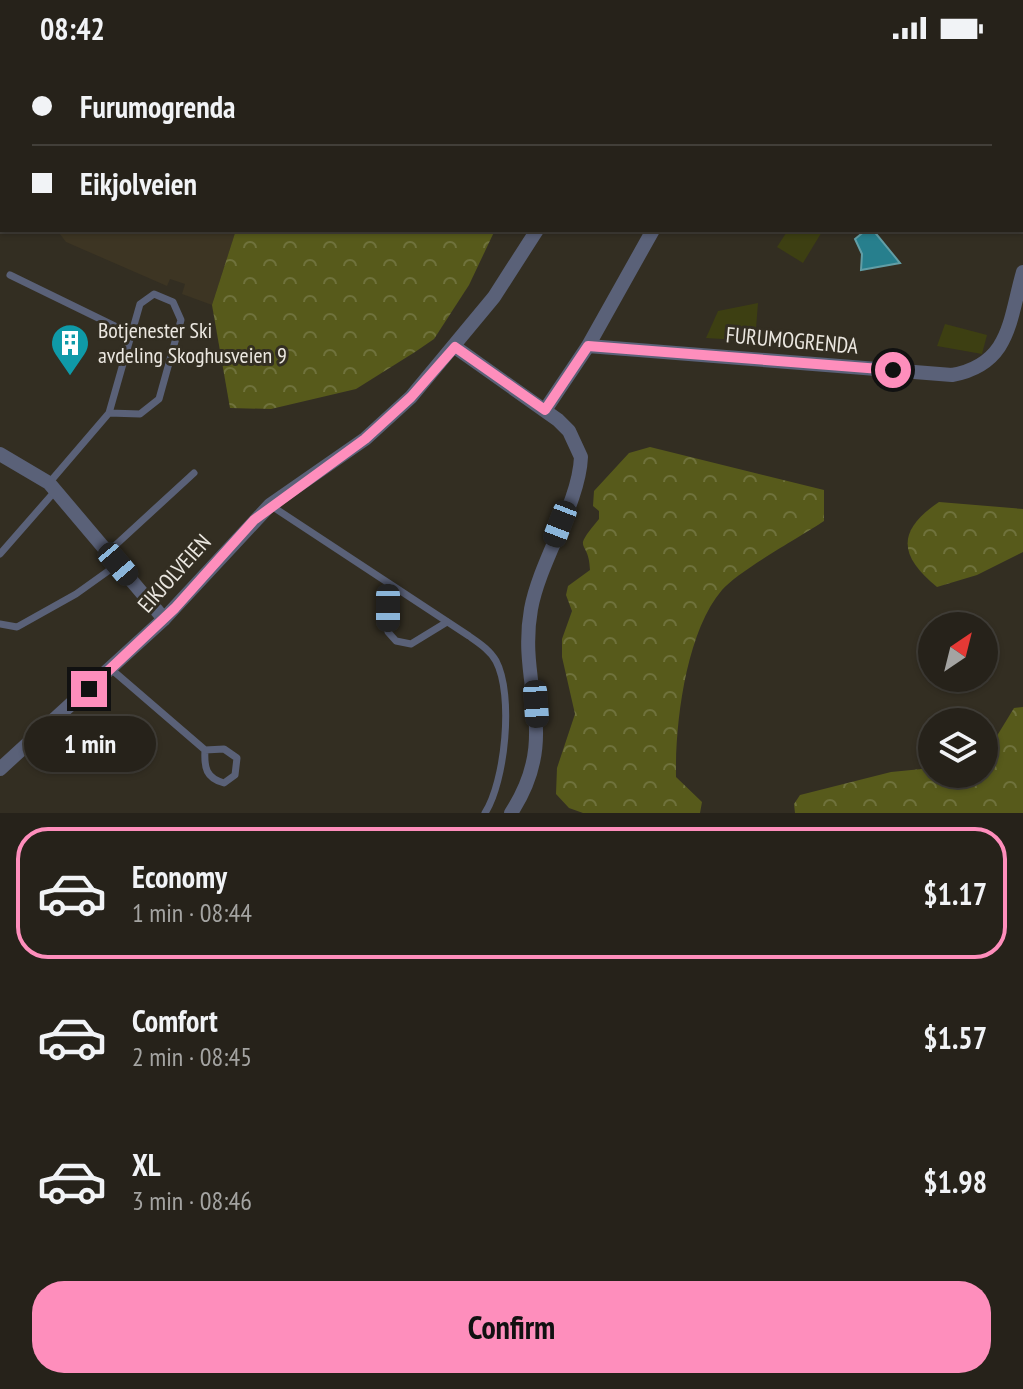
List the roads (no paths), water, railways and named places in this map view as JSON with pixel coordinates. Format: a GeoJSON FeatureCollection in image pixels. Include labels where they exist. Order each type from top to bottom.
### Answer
{"type":"FeatureCollection","features":[{"type":"Feature","properties":{"kind":"street","name":"EIKJOLVEIEN"},"geometry":{"type":"LineString","coordinates":[[0,769],[164,619],[270,505],[365,439],[411,397],[494,297],[536,232]]}},
{"type":"Feature","properties":{"kind":"street"},"geometry":{"type":"LineString","coordinates":[[545,410],[588,346],[652,232]]}},
{"type":"Feature","properties":{"kind":"street","name":"FURUMOGRENDA"},"geometry":{"type":"LineString","coordinates":[[588,346],[952,375],[982,367],[993,358],[1003,340],[1023,272]]}},
{"type":"Feature","properties":{"kind":"street"},"geometry":{"type":"LineString","coordinates":[[455,347],[545,410],[569,431],[578,445],[581,466],[531,607],[536,754],[529,782],[511,813]]}},
{"type":"Feature","properties":{"kind":"street"},"geometry":{"type":"LineString","coordinates":[[2,458],[52,486],[164,619]]}},
{"type":"Feature","properties":{"kind":"lane"},"geometry":{"type":"LineString","coordinates":[[10,275],[131,334]]}},
{"type":"Feature","properties":{"kind":"lane"},"geometry":{"type":"LineString","coordinates":[[0,554],[109,413],[140,304],[154,294],[173,302],[181,320],[159,399],[140,414],[109,413]]}},
{"type":"Feature","properties":{"kind":"lane"},"geometry":{"type":"LineString","coordinates":[[108,552],[194,473]]}},
{"type":"Feature","properties":{"kind":"lane"},"geometry":{"type":"LineString","coordinates":[[270,505],[490,652],[503,680],[501,770],[496,792],[485,813]]}},
{"type":"Feature","properties":{"kind":"lane"},"geometry":{"type":"LineString","coordinates":[[0,624],[17,627],[76,594],[118,564]]}},
{"type":"Feature","properties":{"kind":"lane"},"geometry":{"type":"LineString","coordinates":[[389,584],[388,632],[396,641],[411,644],[447,622]]}},
{"type":"Feature","properties":{"kind":"lane"},"geometry":{"type":"LineString","coordinates":[[111,669],[205,750],[224,749],[237,758],[235,775],[224,783],[213,780],[204,768],[205,750]]}},
{"type":"Feature","properties":{"kind":"water"},"geometry":{"type":"Polygon","coordinates":[[[864,232],[875,232],[900,263],[861,270],[862,254],[855,239],[864,232]]]}},
{"type":"Feature","properties":{"kind":"place","name":"Botjenester Ski avdeling Skoghusveien 9"},"geometry":{"type":"Point","coordinates":[70,377]}}]}
